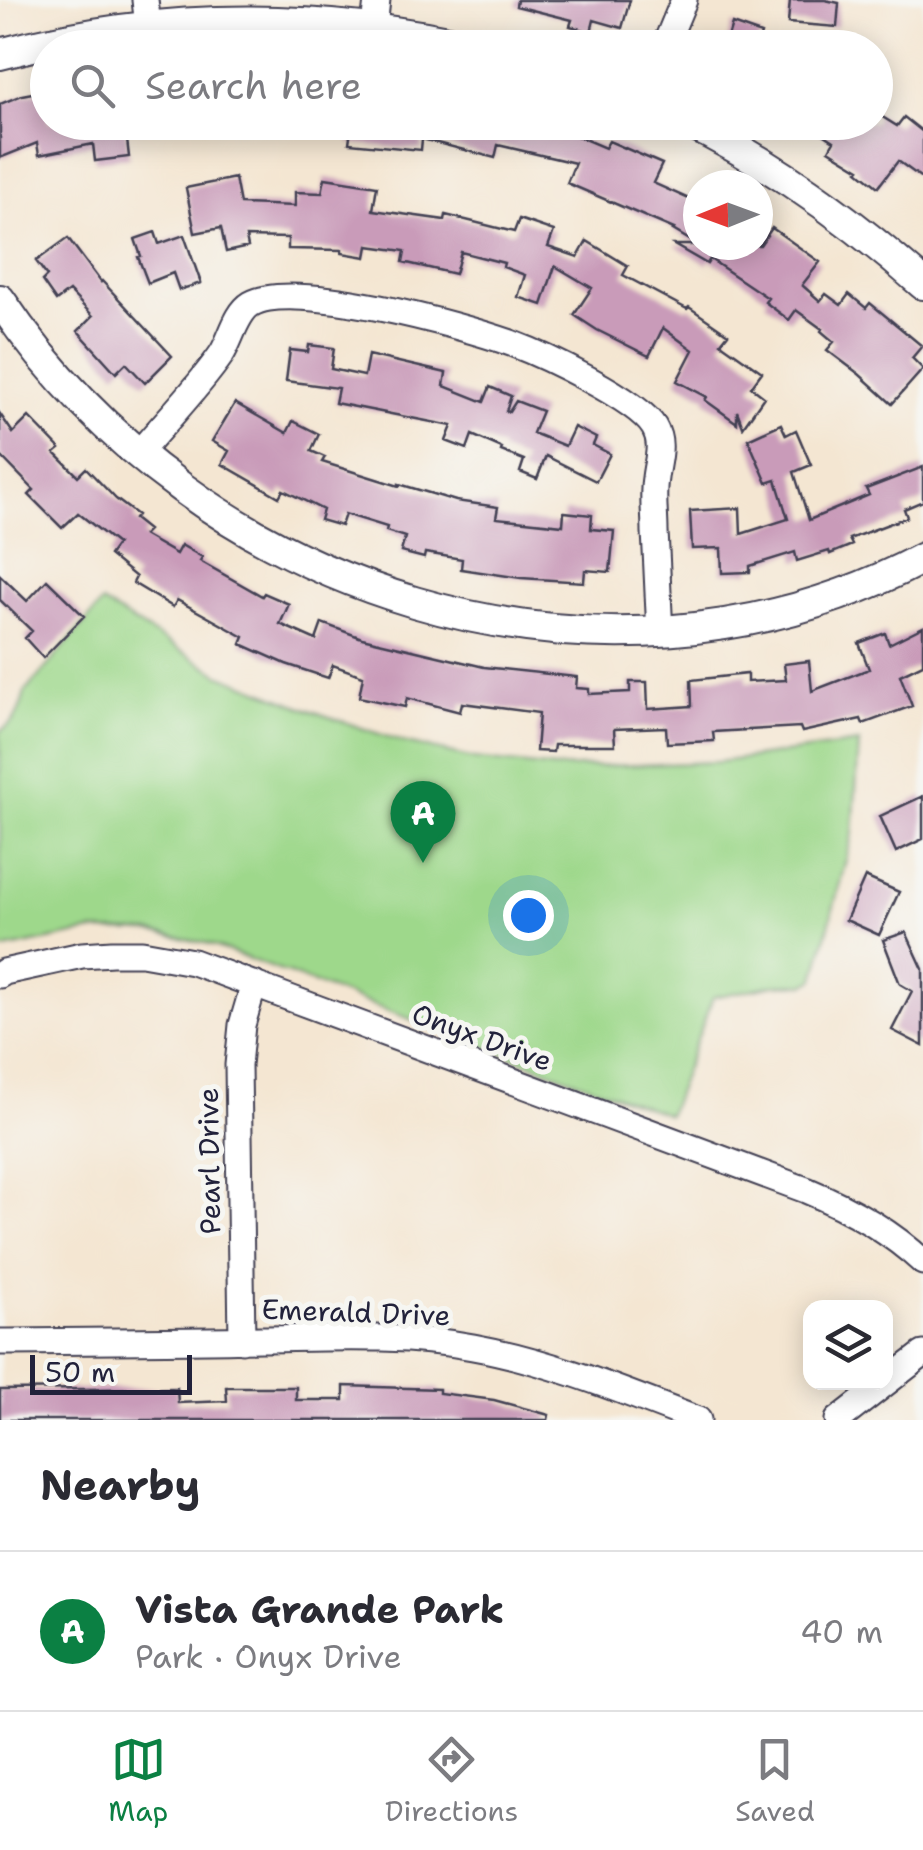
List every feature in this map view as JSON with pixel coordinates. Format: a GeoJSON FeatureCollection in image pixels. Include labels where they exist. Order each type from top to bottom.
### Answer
{"type":"FeatureCollection","features":[{"type":"Feature","properties":{"kind":"street"},"geometry":{"type":"LineString","coordinates":[[672,30],[684,0]]}},
{"type":"Feature","properties":{"kind":"street"},"geometry":{"type":"LineString","coordinates":[[89,30],[146,13],[199,22],[305,22],[376,14],[417,30]]}},
{"type":"Feature","properties":{"kind":"street"},"geometry":{"type":"LineString","coordinates":[[0,54],[30,47]]}},
{"type":"Feature","properties":{"kind":"street"},"geometry":{"type":"LineString","coordinates":[[719,140],[820,202],[923,284]]}},
{"type":"Feature","properties":{"kind":"street"},"geometry":{"type":"LineString","coordinates":[[138,454],[220,356],[241,311],[255,301],[282,296],[359,304],[415,315],[513,344],[572,371],[629,404],[654,425],[661,444],[654,488],[660,630]]}},
{"type":"Feature","properties":{"kind":"street"},"geometry":{"type":"LineString","coordinates":[[0,300],[60,379],[138,454],[181,488],[260,539],[309,564],[396,596],[496,622],[592,631],[660,630],[776,616],[867,585],[923,558]]}},
{"type":"Feature","properties":{"kind":"street","name":"Onyx Drive"},"geometry":{"type":"LineString","coordinates":[[0,976],[82,955],[142,953],[193,962],[821,1196],[864,1218],[923,1262]]}},
{"type":"Feature","properties":{"kind":"street","name":"Pearl Drive"},"geometry":{"type":"LineString","coordinates":[[242,1340],[238,1066],[242,1025],[254,984]]}},
{"type":"Feature","properties":{"kind":"street","name":"Emerald Drive"},"geometry":{"type":"LineString","coordinates":[[0,1342],[388,1339],[471,1346],[556,1368],[698,1420]]}},
{"type":"Feature","properties":{"kind":"street"},"geometry":{"type":"LineString","coordinates":[[838,1420],[923,1354]]}},
{"type":"Feature","properties":{"kind":"green space"},"geometry":{"type":"Polygon","coordinates":[[[102,603],[221,675],[403,742],[474,759],[554,768],[718,762],[859,743],[853,833],[815,979],[806,984],[774,985],[713,997],[668,1115],[206,943],[150,932],[93,931],[0,950],[0,731],[17,715],[25,692],[102,603]]]}},
{"type":"Feature","properties":{"kind":"building"},"geometry":{"type":"Polygon","coordinates":[[[517,0],[630,0],[622,28],[594,20],[592,30],[570,26],[572,20],[516,6],[517,0]]]}},
{"type":"Feature","properties":{"kind":"building"},"geometry":{"type":"Polygon","coordinates":[[[790,0],[839,3],[837,27],[788,23],[790,0]]]}},
{"type":"Feature","properties":{"kind":"building"},"geometry":{"type":"Polygon","coordinates":[[[30,93],[30,140],[127,140],[129,157],[95,161],[93,144],[39,155],[37,143],[0,158],[0,104],[30,93]]]}},
{"type":"Feature","properties":{"kind":"building"},"geometry":{"type":"Polygon","coordinates":[[[904,117],[923,132],[923,179],[898,161],[878,187],[860,169],[829,150],[834,141],[893,140],[893,124],[897,126],[904,117]]]}},
{"type":"Feature","properties":{"kind":"building"},"geometry":{"type":"Polygon","coordinates":[[[422,140],[421,150],[349,143],[422,140]]]}},
{"type":"Feature","properties":{"kind":"building"},"geometry":{"type":"Polygon","coordinates":[[[426,140],[586,140],[605,148],[609,141],[662,164],[653,183],[683,196],[683,236],[567,183],[575,163],[498,145],[495,158],[426,140]]]}},
{"type":"Feature","properties":{"kind":"building"},"geometry":{"type":"Polygon","coordinates":[[[235,178],[240,204],[295,206],[295,192],[322,193],[325,178],[377,186],[373,210],[445,220],[446,215],[514,232],[519,219],[554,231],[548,247],[578,257],[587,241],[628,266],[623,275],[689,307],[728,334],[721,343],[762,372],[751,387],[764,397],[743,427],[737,411],[737,423],[705,400],[707,397],[677,381],[693,350],[663,328],[649,356],[597,330],[574,315],[592,288],[555,266],[542,305],[518,297],[525,275],[503,267],[504,263],[461,252],[455,274],[403,262],[405,251],[368,246],[366,257],[342,250],[288,249],[288,238],[246,237],[248,247],[226,252],[221,228],[195,233],[186,188],[235,178]]]}},
{"type":"Feature","properties":{"kind":"building"},"geometry":{"type":"Polygon","coordinates":[[[773,229],[820,262],[802,285],[820,301],[826,294],[841,305],[849,294],[866,308],[870,303],[922,346],[912,358],[923,369],[892,404],[827,350],[834,342],[822,329],[796,310],[789,320],[765,302],[768,298],[711,260],[773,260],[773,229]]]}},
{"type":"Feature","properties":{"kind":"building"},"geometry":{"type":"Polygon","coordinates":[[[155,232],[159,244],[184,235],[201,283],[179,290],[173,273],[148,283],[135,239],[155,232]]]}},
{"type":"Feature","properties":{"kind":"building"},"geometry":{"type":"Polygon","coordinates":[[[68,238],[101,282],[172,356],[145,383],[126,363],[116,373],[78,331],[93,316],[69,291],[56,301],[42,281],[47,276],[36,261],[68,238]]]}},
{"type":"Feature","properties":{"kind":"building"},"geometry":{"type":"Polygon","coordinates":[[[309,345],[334,348],[331,369],[364,376],[368,355],[446,373],[444,386],[484,402],[490,387],[511,396],[506,411],[516,401],[542,411],[533,433],[565,446],[574,427],[596,438],[593,445],[610,454],[596,481],[546,456],[537,479],[520,472],[524,460],[472,435],[467,449],[446,441],[452,426],[335,403],[338,388],[286,381],[290,350],[308,352],[309,345]]]}},
{"type":"Feature","properties":{"kind":"building"},"geometry":{"type":"Polygon","coordinates":[[[235,403],[287,433],[293,421],[319,434],[311,451],[325,457],[322,462],[456,501],[498,507],[496,518],[563,525],[564,512],[592,515],[591,529],[614,531],[610,572],[585,570],[584,582],[461,569],[462,559],[425,553],[424,558],[401,552],[405,537],[386,531],[387,527],[345,514],[341,526],[320,520],[323,510],[283,490],[279,497],[222,464],[229,451],[212,441],[235,403]]]}},
{"type":"Feature","properties":{"kind":"building"},"geometry":{"type":"Polygon","coordinates":[[[0,414],[13,433],[29,417],[60,449],[55,453],[78,476],[86,468],[137,515],[134,519],[148,530],[143,535],[176,554],[181,545],[202,557],[200,561],[262,596],[264,593],[289,604],[280,624],[316,640],[322,623],[362,638],[484,667],[577,677],[576,688],[589,689],[589,694],[630,692],[630,682],[647,682],[648,709],[692,706],[691,680],[747,674],[747,682],[786,680],[784,664],[809,661],[812,691],[869,669],[859,643],[885,633],[889,644],[923,627],[923,664],[900,675],[912,706],[863,724],[861,719],[802,732],[800,727],[713,732],[714,741],[667,743],[666,727],[614,729],[615,745],[554,745],[553,752],[536,751],[539,713],[462,703],[460,712],[407,698],[405,707],[359,697],[363,676],[333,665],[328,678],[286,664],[241,644],[244,637],[177,600],[173,607],[133,583],[136,577],[109,555],[117,544],[78,513],[62,528],[29,495],[34,490],[0,455],[0,414]]]}},
{"type":"Feature","properties":{"kind":"building"},"geometry":{"type":"Polygon","coordinates":[[[781,424],[786,435],[796,430],[811,465],[794,472],[809,520],[869,495],[866,489],[923,467],[923,501],[904,509],[907,517],[849,539],[852,545],[830,554],[829,551],[797,561],[795,552],[750,566],[750,572],[722,573],[721,548],[692,549],[690,511],[740,508],[741,534],[788,519],[776,480],[767,483],[748,439],[781,424]]]}},
{"type":"Feature","properties":{"kind":"building"},"geometry":{"type":"Polygon","coordinates":[[[0,575],[27,601],[47,580],[84,616],[43,658],[25,638],[32,631],[0,600],[0,575]]]}},
{"type":"Feature","properties":{"kind":"building"},"geometry":{"type":"Polygon","coordinates":[[[923,796],[923,839],[896,852],[880,816],[923,796]]]}},
{"type":"Feature","properties":{"kind":"building"},"geometry":{"type":"Polygon","coordinates":[[[865,877],[899,892],[879,935],[846,920],[865,877]]]}},
{"type":"Feature","properties":{"kind":"building"},"geometry":{"type":"Polygon","coordinates":[[[906,932],[923,969],[923,1046],[892,1030],[912,991],[900,984],[883,940],[906,932]]]}},
{"type":"Feature","properties":{"kind":"building"},"geometry":{"type":"Polygon","coordinates":[[[344,1386],[439,1389],[439,1393],[494,1400],[549,1415],[548,1420],[0,1420],[0,1390],[177,1388],[178,1403],[227,1401],[226,1387],[296,1387],[296,1400],[344,1400],[344,1386]]]}},
{"type":"Feature","properties":{"kind":"place","name":"Vista Grande Park"},"geometry":{"type":"Point","coordinates":[423,863]}}]}
